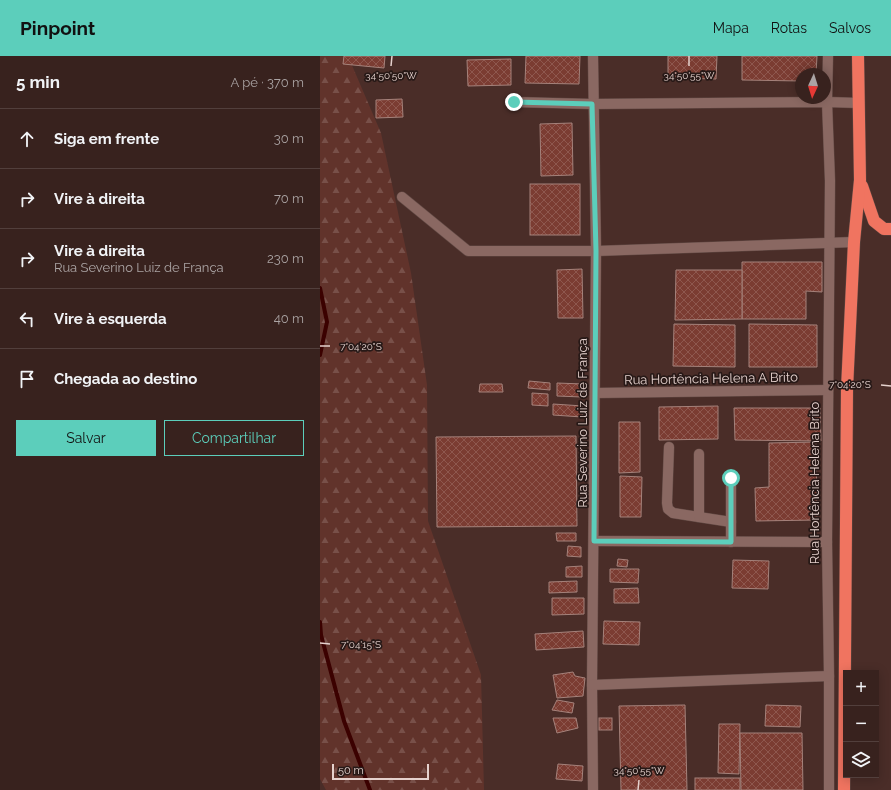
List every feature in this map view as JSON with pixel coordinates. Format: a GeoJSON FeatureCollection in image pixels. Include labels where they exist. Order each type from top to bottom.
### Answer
{"type":"FeatureCollection","features":[{"type":"Feature","properties":{"kind":"highway"},"geometry":{"type":"LineString","coordinates":[[844,790],[847,389],[853,291],[854,242],[860,180],[858,56]]}},
{"type":"Feature","properties":{"kind":"highway"},"geometry":{"type":"LineString","coordinates":[[860,180],[874,221],[884,229],[891,229]]}},
{"type":"Feature","properties":{"kind":"street","name":"Rua Severino Luiz de França"},"geometry":{"type":"LineString","coordinates":[[593,56],[592,104],[596,251],[592,684],[593,790]]}},
{"type":"Feature","properties":{"kind":"street","name":"Rua Hortência Helena Brito"},"geometry":{"type":"LineString","coordinates":[[828,56],[828,68]]}},
{"type":"Feature","properties":{"kind":"street"},"geometry":{"type":"LineString","coordinates":[[514,102],[592,104],[795,102]]}},
{"type":"Feature","properties":{"kind":"street"},"geometry":{"type":"LineString","coordinates":[[831,102],[859,103]]}},
{"type":"Feature","properties":{"kind":"street","name":"Rua Hortência Helena Brito"},"geometry":{"type":"LineString","coordinates":[[827,104],[830,181],[827,542],[829,790]]}},
{"type":"Feature","properties":{"kind":"street"},"geometry":{"type":"LineString","coordinates":[[402,197],[468,251],[596,251],[854,242]]}},
{"type":"Feature","properties":{"kind":"street","name":"Rua Hortência Helena A Brito"},"geometry":{"type":"LineString","coordinates":[[595,392],[828,390]]}},
{"type":"Feature","properties":{"kind":"street"},"geometry":{"type":"LineString","coordinates":[[669,447],[668,509],[673,513],[731,522]]}},
{"type":"Feature","properties":{"kind":"street"},"geometry":{"type":"LineString","coordinates":[[699,454],[699,517]]}},
{"type":"Feature","properties":{"kind":"street"},"geometry":{"type":"LineString","coordinates":[[731,478],[731,542]]}},
{"type":"Feature","properties":{"kind":"street"},"geometry":{"type":"LineString","coordinates":[[594,541],[827,542]]}},
{"type":"Feature","properties":{"kind":"street"},"geometry":{"type":"LineString","coordinates":[[592,684],[829,676]]}},
{"type":"Feature","properties":{"kind":"green space"},"geometry":{"type":"Polygon","coordinates":[[[320,56],[348,56],[381,133],[411,273],[427,385],[428,521],[481,675],[484,790],[326,790],[320,779],[320,56]]]}},
{"type":"Feature","properties":{"kind":"building"},"geometry":{"type":"Polygon","coordinates":[[[344,56],[385,56],[384,68],[343,64],[344,56]]]}},
{"type":"Feature","properties":{"kind":"building"},"geometry":{"type":"Polygon","coordinates":[[[526,56],[580,56],[579,84],[525,83],[526,56]]]}},
{"type":"Feature","properties":{"kind":"building"},"geometry":{"type":"Polygon","coordinates":[[[668,56],[717,56],[716,79],[668,78],[668,56]]]}},
{"type":"Feature","properties":{"kind":"building"},"geometry":{"type":"Polygon","coordinates":[[[742,56],[817,56],[816,68],[795,68],[795,81],[742,80],[742,56]]]}},
{"type":"Feature","properties":{"kind":"building"},"geometry":{"type":"Polygon","coordinates":[[[511,59],[511,85],[468,86],[467,60],[511,59]]]}},
{"type":"Feature","properties":{"kind":"building"},"geometry":{"type":"Polygon","coordinates":[[[402,99],[403,117],[376,118],[376,100],[402,99]]]}},
{"type":"Feature","properties":{"kind":"building"},"geometry":{"type":"Polygon","coordinates":[[[572,123],[573,175],[541,176],[540,124],[572,123]]]}},
{"type":"Feature","properties":{"kind":"building"},"geometry":{"type":"Polygon","coordinates":[[[530,184],[580,184],[580,235],[530,235],[530,184]]]}},
{"type":"Feature","properties":{"kind":"building"},"geometry":{"type":"Polygon","coordinates":[[[742,262],[822,262],[822,292],[806,291],[806,319],[742,319],[742,262]]]}},
{"type":"Feature","properties":{"kind":"building"},"geometry":{"type":"Polygon","coordinates":[[[582,269],[583,318],[558,318],[557,270],[582,269]]]}},
{"type":"Feature","properties":{"kind":"building"},"geometry":{"type":"Polygon","coordinates":[[[676,270],[742,270],[742,319],[675,320],[676,270]]]}},
{"type":"Feature","properties":{"kind":"building"},"geometry":{"type":"Polygon","coordinates":[[[674,324],[735,325],[735,367],[673,366],[674,324]]]}},
{"type":"Feature","properties":{"kind":"building"},"geometry":{"type":"Polygon","coordinates":[[[749,324],[817,325],[817,367],[749,367],[749,324]]]}},
{"type":"Feature","properties":{"kind":"building"},"geometry":{"type":"Polygon","coordinates":[[[529,381],[550,383],[550,390],[528,388],[529,381]]]}},
{"type":"Feature","properties":{"kind":"building"},"geometry":{"type":"Polygon","coordinates":[[[557,383],[583,384],[582,397],[557,396],[557,383]]]}},
{"type":"Feature","properties":{"kind":"building"},"geometry":{"type":"Polygon","coordinates":[[[480,384],[502,384],[503,392],[479,392],[480,384]]]}},
{"type":"Feature","properties":{"kind":"building"},"geometry":{"type":"Polygon","coordinates":[[[532,393],[548,394],[548,406],[532,405],[532,393]]]}},
{"type":"Feature","properties":{"kind":"building"},"geometry":{"type":"Polygon","coordinates":[[[553,404],[583,406],[582,417],[553,415],[553,404]]]}},
{"type":"Feature","properties":{"kind":"building"},"geometry":{"type":"Polygon","coordinates":[[[718,406],[718,439],[659,440],[659,407],[718,406]]]}},
{"type":"Feature","properties":{"kind":"building"},"geometry":{"type":"Polygon","coordinates":[[[734,408],[820,408],[821,441],[735,440],[734,408]]]}},
{"type":"Feature","properties":{"kind":"building"},"geometry":{"type":"Polygon","coordinates":[[[619,422],[640,422],[640,472],[619,473],[619,422]]]}},
{"type":"Feature","properties":{"kind":"building"},"geometry":{"type":"Polygon","coordinates":[[[576,436],[577,526],[437,527],[436,437],[576,436]]]}},
{"type":"Feature","properties":{"kind":"building"},"geometry":{"type":"Polygon","coordinates":[[[816,442],[817,520],[756,521],[755,488],[769,487],[769,443],[816,442]]]}},
{"type":"Feature","properties":{"kind":"building"},"geometry":{"type":"Polygon","coordinates":[[[620,476],[642,477],[641,517],[620,517],[620,476]]]}},
{"type":"Feature","properties":{"kind":"building"},"geometry":{"type":"Polygon","coordinates":[[[556,533],[576,533],[576,541],[557,541],[556,533]]]}},
{"type":"Feature","properties":{"kind":"building"},"geometry":{"type":"Polygon","coordinates":[[[568,546],[581,547],[581,557],[567,556],[568,546]]]}},
{"type":"Feature","properties":{"kind":"building"},"geometry":{"type":"Polygon","coordinates":[[[618,559],[628,560],[627,567],[617,566],[618,559]]]}},
{"type":"Feature","properties":{"kind":"building"},"geometry":{"type":"Polygon","coordinates":[[[733,560],[769,561],[768,589],[732,588],[733,560]]]}},
{"type":"Feature","properties":{"kind":"building"},"geometry":{"type":"Polygon","coordinates":[[[582,566],[582,577],[566,577],[566,567],[582,566]]]}},
{"type":"Feature","properties":{"kind":"building"},"geometry":{"type":"Polygon","coordinates":[[[610,569],[639,569],[638,583],[610,582],[610,569]]]}},
{"type":"Feature","properties":{"kind":"building"},"geometry":{"type":"Polygon","coordinates":[[[577,581],[577,592],[549,593],[549,582],[577,581]]]}},
{"type":"Feature","properties":{"kind":"building"},"geometry":{"type":"Polygon","coordinates":[[[638,588],[639,603],[614,603],[614,589],[638,588]]]}},
{"type":"Feature","properties":{"kind":"building"},"geometry":{"type":"Polygon","coordinates":[[[552,598],[584,598],[584,614],[552,615],[552,598]]]}},
{"type":"Feature","properties":{"kind":"building"},"geometry":{"type":"Polygon","coordinates":[[[604,621],[640,622],[639,645],[603,644],[604,621]]]}},
{"type":"Feature","properties":{"kind":"building"},"geometry":{"type":"Polygon","coordinates":[[[583,631],[584,647],[536,650],[535,634],[583,631]]]}},
{"type":"Feature","properties":{"kind":"building"},"geometry":{"type":"Polygon","coordinates":[[[573,672],[575,676],[585,678],[583,696],[557,698],[553,675],[573,672]]]}},
{"type":"Feature","properties":{"kind":"building"},"geometry":{"type":"Polygon","coordinates":[[[557,700],[574,703],[572,713],[552,710],[557,700]]]}},
{"type":"Feature","properties":{"kind":"building"},"geometry":{"type":"Polygon","coordinates":[[[685,705],[687,790],[621,790],[619,706],[685,705]]]}},
{"type":"Feature","properties":{"kind":"building"},"geometry":{"type":"Polygon","coordinates":[[[766,705],[801,706],[800,727],[765,726],[766,705]]]}},
{"type":"Feature","properties":{"kind":"building"},"geometry":{"type":"Polygon","coordinates":[[[553,718],[576,718],[578,728],[557,733],[553,718]]]}},
{"type":"Feature","properties":{"kind":"building"},"geometry":{"type":"Polygon","coordinates":[[[599,718],[612,718],[612,730],[599,730],[599,718]]]}},
{"type":"Feature","properties":{"kind":"building"},"geometry":{"type":"Polygon","coordinates":[[[719,724],[740,724],[739,774],[718,773],[719,724]]]}},
{"type":"Feature","properties":{"kind":"building"},"geometry":{"type":"Polygon","coordinates":[[[740,733],[802,733],[803,790],[741,790],[740,733]]]}},
{"type":"Feature","properties":{"kind":"building"},"geometry":{"type":"Polygon","coordinates":[[[558,764],[583,766],[582,781],[556,779],[558,764]]]}},
{"type":"Feature","properties":{"kind":"building"},"geometry":{"type":"Polygon","coordinates":[[[695,778],[740,778],[740,790],[695,790],[695,778]]]}},
{"type":"Feature","properties":{"kind":"waterway"},"geometry":{"type":"LineString","coordinates":[[320,288],[327,322],[320,355]]}},
{"type":"Feature","properties":{"kind":"waterway"},"geometry":{"type":"LineString","coordinates":[[320,622],[321,635],[344,721],[370,790]]}},
{"type":"Feature","properties":{"kind":"route"},"geometry":{"type":"LineString","coordinates":[[514,102],[592,104],[596,251],[594,541],[731,542],[731,478]]}}]}
